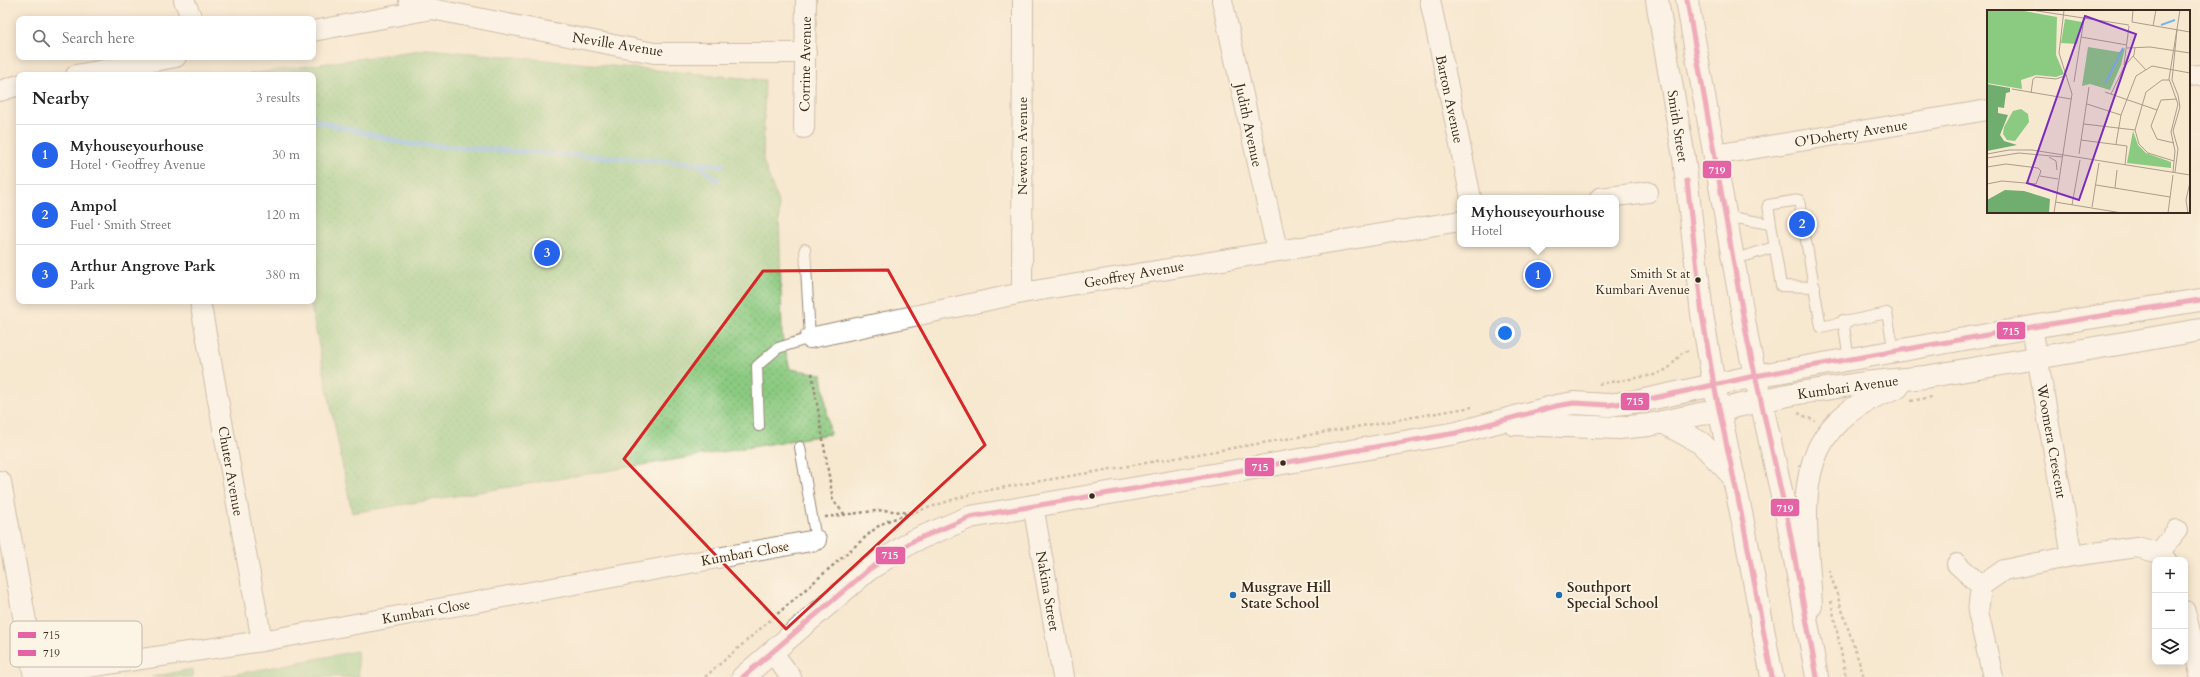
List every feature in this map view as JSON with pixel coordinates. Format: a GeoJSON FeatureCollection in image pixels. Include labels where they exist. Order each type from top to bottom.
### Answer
{"type":"FeatureCollection","features":[{"type":"Feature","properties":{"kind":"main road","name":"Smith Street"},"geometry":{"type":"LineString","coordinates":[[1657,0],[1682,152],[1702,314],[1714,385],[1734,477],[1772,677]]}},
{"type":"Feature","properties":{"kind":"main road"},"geometry":{"type":"LineString","coordinates":[[1687,0],[1755,376],[1788,522],[1817,677]]}},
{"type":"Feature","properties":{"kind":"main road","name":"Kumbari Avenue"},"geometry":{"type":"LineString","coordinates":[[744,677],[868,570],[913,541],[970,517],[1456,433],[1494,424],[1556,406],[1574,403],[1608,405],[1640,401],[1755,376],[2032,327],[2200,300]]}},
{"type":"Feature","properties":{"kind":"main road","name":"Kumbari Avenue"},"geometry":{"type":"LineString","coordinates":[[1494,424],[1619,428],[1664,422],[1761,401],[1843,386],[1925,377],[2200,330]]}},
{"type":"Feature","properties":{"kind":"main road"},"geometry":{"type":"LineString","coordinates":[[1813,654],[1806,500],[1808,480],[1814,457],[1821,441],[1833,426],[1853,407],[1879,393],[1925,377]]}},
{"type":"Feature","properties":{"kind":"main road"},"geometry":{"type":"LineString","coordinates":[[1664,422],[1701,443],[1734,477]]}},
{"type":"Feature","properties":{"kind":"main road"},"geometry":{"type":"LineString","coordinates":[[1,496],[25,621]]}},
{"type":"Feature","properties":{"kind":"street"},"geometry":{"type":"LineString","coordinates":[[184,0],[191,16]]}},
{"type":"Feature","properties":{"kind":"street","name":"Neville Avenue"},"geometry":{"type":"LineString","coordinates":[[409,0],[432,9],[654,53],[806,54]]}},
{"type":"Feature","properties":{"kind":"street","name":"Corrine Avenue"},"geometry":{"type":"LineString","coordinates":[[804,128],[806,0]]}},
{"type":"Feature","properties":{"kind":"street","name":"Newton Avenue"},"geometry":{"type":"LineString","coordinates":[[1022,0],[1022,292]]}},
{"type":"Feature","properties":{"kind":"street","name":"Judith Avenue"},"geometry":{"type":"LineString","coordinates":[[1222,0],[1277,250]]}},
{"type":"Feature","properties":{"kind":"street","name":"Barton Avenue"},"geometry":{"type":"LineString","coordinates":[[1430,0],[1470,195]]}},
{"type":"Feature","properties":{"kind":"street","name":"Neville Avenue"},"geometry":{"type":"LineString","coordinates":[[316,30],[432,9]]}},
{"type":"Feature","properties":{"kind":"street"},"geometry":{"type":"LineString","coordinates":[[101,72],[166,64]]}},
{"type":"Feature","properties":{"kind":"street"},"geometry":{"type":"LineString","coordinates":[[2190,76],[2200,75]]}},
{"type":"Feature","properties":{"kind":"street","name":"O'Doherty Avenue"},"geometry":{"type":"LineString","coordinates":[[1714,155],[1987,110]]}},
{"type":"Feature","properties":{"kind":"street"},"geometry":{"type":"LineString","coordinates":[[1619,196],[1648,192]]}},
{"type":"Feature","properties":{"kind":"street","name":"Geoffrey Avenue"},"geometry":{"type":"LineString","coordinates":[[810,338],[1022,292],[1457,221]]}},
{"type":"Feature","properties":{"kind":"street","name":"Chuter Avenue"},"geometry":{"type":"LineString","coordinates":[[201,304],[262,641]]}},
{"type":"Feature","properties":{"kind":"street","name":"Woomera Crescent"},"geometry":{"type":"LineString","coordinates":[[2032,327],[2072,556]]}},
{"type":"Feature","properties":{"kind":"street","name":"Nakina Street"},"geometry":{"type":"LineString","coordinates":[[1033,505],[1063,677]]}},
{"type":"Feature","properties":{"kind":"street"},"geometry":{"type":"LineString","coordinates":[[1980,586],[2004,570],[2072,556],[2138,547],[2162,556],[2177,530]]}},
{"type":"Feature","properties":{"kind":"street","name":"Kumbari Close"},"geometry":{"type":"LineString","coordinates":[[142,660],[262,641],[816,540]]}},
{"type":"Feature","properties":{"kind":"street"},"geometry":{"type":"LineString","coordinates":[[1957,564],[1980,586]]}},
{"type":"Feature","properties":{"kind":"street"},"geometry":{"type":"LineString","coordinates":[[1980,586],[1978,612],[1993,677]]}},
{"type":"Feature","properties":{"kind":"street"},"geometry":{"type":"LineString","coordinates":[[2188,624],[2200,674]]}},
{"type":"Feature","properties":{"kind":"street"},"geometry":{"type":"LineString","coordinates":[[772,652],[791,677]]}},
{"type":"Feature","properties":{"kind":"street","name":"Kumbari Close"},"geometry":{"type":"LineString","coordinates":[[35,676],[93,667]]}},
{"type":"Feature","properties":{"kind":"lane"},"geometry":{"type":"LineString","coordinates":[[1814,287],[1781,286],[1768,205],[1799,200],[1821,327],[1843,320],[1887,313],[1894,352]]}},
{"type":"Feature","properties":{"kind":"lane"},"geometry":{"type":"LineString","coordinates":[[1725,216],[1770,224]]}},
{"type":"Feature","properties":{"kind":"lane"},"geometry":{"type":"LineString","coordinates":[[1733,260],[1774,247]]}},
{"type":"Feature","properties":{"kind":"lane"},"geometry":{"type":"LineString","coordinates":[[759,426],[757,366],[778,348],[810,338],[805,249]]}},
{"type":"Feature","properties":{"kind":"lane"},"geometry":{"type":"LineString","coordinates":[[1843,320],[1849,360]]}},
{"type":"Feature","properties":{"kind":"lane"},"geometry":{"type":"LineString","coordinates":[[800,447],[816,540]]}},
{"type":"Feature","properties":{"kind":"path"},"geometry":{"type":"LineString","coordinates":[[812,373],[833,500],[844,515]]}},
{"type":"Feature","properties":{"kind":"path"},"geometry":{"type":"LineString","coordinates":[[1906,403],[1936,396]]}},
{"type":"Feature","properties":{"kind":"path"},"geometry":{"type":"LineString","coordinates":[[1795,408],[1796,412],[1816,422]]}},
{"type":"Feature","properties":{"kind":"path"},"geometry":{"type":"LineString","coordinates":[[812,519],[883,510],[913,513]]}},
{"type":"Feature","properties":{"kind":"path"},"geometry":{"type":"LineString","coordinates":[[1828,583],[1826,567],[1864,677]]}},
{"type":"Feature","properties":{"kind":"path"},"geometry":{"type":"LineString","coordinates":[[1831,599],[1846,677]]}},
{"type":"Feature","properties":{"kind":"highlighted area"},"geometry":{"type":"Polygon","coordinates":[[[888,270],[985,445],[786,629],[624,459],[763,271],[888,270]]]}},
{"type":"Feature","properties":{"kind":"green space"},"geometry":{"type":"Polygon","coordinates":[[[427,49],[765,80],[763,160],[779,205],[782,336],[790,369],[822,374],[830,434],[352,513],[311,304],[316,304],[316,72],[264,72],[427,49]]]}},
{"type":"Feature","properties":{"kind":"green space"},"geometry":{"type":"Polygon","coordinates":[[[357,651],[359,677],[221,677],[357,651]]]}},
{"type":"Feature","properties":{"kind":"green space"},"geometry":{"type":"Polygon","coordinates":[[[192,669],[193,677],[152,677],[192,669]]]}},
{"type":"Feature","properties":{"kind":"waterway"},"geometry":{"type":"LineString","coordinates":[[316,121],[408,144],[723,165]]}},
{"type":"Feature","properties":{"kind":"waterway"},"geometry":{"type":"LineString","coordinates":[[698,164],[718,181]]}},
{"type":"Feature","properties":{"kind":"transit line","name":"719"},"geometry":{"type":"LineString","coordinates":[[1687,0],[1748,343],[1788,522],[1817,677]]}},
{"type":"Feature","properties":{"kind":"transit line","name":"719"},"geometry":{"type":"LineString","coordinates":[[1687,181],[1702,314],[1714,385],[1744,527],[1772,677]]}},
{"type":"Feature","properties":{"kind":"transit line","name":"715"},"geometry":{"type":"LineString","coordinates":[[743,677],[868,570],[913,541],[970,517],[1456,433],[1556,406],[1574,403],[1608,405],[1640,401],[1755,376],[2032,327],[2200,300]]}},
{"type":"Feature","properties":{"kind":"place","name":"Ampol"},"geometry":{"type":"Point","coordinates":[1802,224]}},
{"type":"Feature","properties":{"kind":"place","name":"Arthur Angrove Park"},"geometry":{"type":"Point","coordinates":[547,253]}},
{"type":"Feature","properties":{"kind":"place","name":"Myhouseyourhouse"},"geometry":{"type":"Point","coordinates":[1538,275]}},
{"type":"Feature","properties":{"kind":"place","name":"Smith St at Kumbari Avenue"},"geometry":{"type":"Point","coordinates":[1698,280]}},
{"type":"Feature","properties":{"kind":"place","name":"Musgrave Hill State School"},"geometry":{"type":"Point","coordinates":[1233,595]}},
{"type":"Feature","properties":{"kind":"place","name":"Southport Special School"},"geometry":{"type":"Point","coordinates":[1559,595]}}]}
